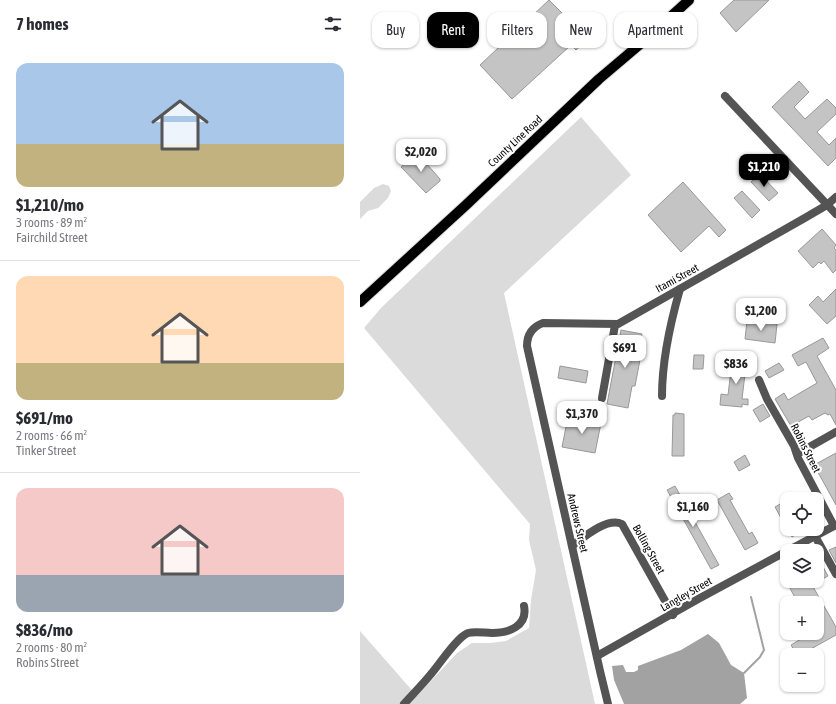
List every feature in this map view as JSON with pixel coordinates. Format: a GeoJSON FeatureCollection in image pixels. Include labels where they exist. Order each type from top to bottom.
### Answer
{"type":"FeatureCollection","features":[{"type":"Feature","properties":{"kind":"main road","name":"County Line Road"},"geometry":{"type":"LineString","coordinates":[[360,302],[466,205],[598,79],[645,40],[689,0]]}},
{"type":"Feature","properties":{"kind":"street"},"geometry":{"type":"LineString","coordinates":[[725,96],[836,214]]}},
{"type":"Feature","properties":{"kind":"street","name":"Itami Street"},"geometry":{"type":"LineString","coordinates":[[527,346],[531,332],[536,327],[543,324],[618,324],[827,205],[836,197]]}},
{"type":"Feature","properties":{"kind":"street"},"geometry":{"type":"LineString","coordinates":[[662,396],[662,373],[680,289]]}},
{"type":"Feature","properties":{"kind":"street"},"geometry":{"type":"LineString","coordinates":[[602,398],[615,325]]}},
{"type":"Feature","properties":{"kind":"street","name":"Andrews Street"},"geometry":{"type":"LineString","coordinates":[[527,346],[608,704]]}},
{"type":"Feature","properties":{"kind":"street","name":"Robins Street"},"geometry":{"type":"LineString","coordinates":[[759,380],[767,399],[794,446],[835,525]]}},
{"type":"Feature","properties":{"kind":"street"},"geometry":{"type":"LineString","coordinates":[[797,454],[836,432]]}},
{"type":"Feature","properties":{"kind":"street","name":"Bolling Street"},"geometry":{"type":"LineString","coordinates":[[572,546],[591,532],[610,522],[622,524],[673,615]]}},
{"type":"Feature","properties":{"kind":"street","name":"Langley Street"},"geometry":{"type":"LineString","coordinates":[[824,531],[835,525]]}},
{"type":"Feature","properties":{"kind":"street"},"geometry":{"type":"LineString","coordinates":[[815,536],[836,574]]}},
{"type":"Feature","properties":{"kind":"street","name":"Langley Street"},"geometry":{"type":"LineString","coordinates":[[800,544],[815,536]]}},
{"type":"Feature","properties":{"kind":"street","name":"Langley Street"},"geometry":{"type":"LineString","coordinates":[[597,656],[780,555]]}},
{"type":"Feature","properties":{"kind":"street"},"geometry":{"type":"LineString","coordinates":[[404,704],[431,675],[460,638],[468,633],[502,633],[513,629],[520,625],[524,620],[526,612],[524,606]]}},
{"type":"Feature","properties":{"kind":"shaded area"},"geometry":{"type":"Polygon","coordinates":[[[581,117],[631,175],[504,293],[595,704],[360,704],[360,631],[417,696],[457,653],[472,643],[506,641],[529,628],[531,600],[536,570],[529,540],[530,524],[364,328],[381,308],[581,117]]]}},
{"type":"Feature","properties":{"kind":"shaded area"},"geometry":{"type":"Polygon","coordinates":[[[383,184],[389,186],[391,191],[388,198],[378,208],[368,211],[360,219],[360,202],[374,188],[383,184]]]}},
{"type":"Feature","properties":{"kind":"shaded area"},"geometry":{"type":"Polygon","coordinates":[[[708,634],[719,643],[731,665],[744,673],[747,698],[740,704],[624,704],[614,680],[612,666],[623,665],[626,672],[634,672],[638,670],[638,666],[681,650],[708,634]]]}},
{"type":"Feature","properties":{"kind":"building"},"geometry":{"type":"Polygon","coordinates":[[[549,0],[561,12],[555,12],[555,48],[568,48],[512,99],[480,65],[498,48],[547,48],[547,12],[536,12],[549,0]]]}},
{"type":"Feature","properties":{"kind":"building"},"geometry":{"type":"Polygon","coordinates":[[[734,0],[769,0],[736,32],[720,13],[734,0]]]}},
{"type":"Feature","properties":{"kind":"building"},"geometry":{"type":"Polygon","coordinates":[[[799,81],[809,92],[794,107],[805,119],[827,99],[836,108],[836,114],[817,132],[829,145],[836,138],[836,158],[828,166],[772,107],[799,81]]]}},
{"type":"Feature","properties":{"kind":"building"},"geometry":{"type":"Polygon","coordinates":[[[417,153],[440,179],[440,181],[426,193],[401,167],[417,153]]]}},
{"type":"Feature","properties":{"kind":"building"},"geometry":{"type":"Polygon","coordinates":[[[760,174],[778,193],[769,201],[751,182],[760,174]]]}},
{"type":"Feature","properties":{"kind":"building"},"geometry":{"type":"Polygon","coordinates":[[[683,182],[726,230],[719,237],[709,226],[681,252],[648,215],[683,182]]]}},
{"type":"Feature","properties":{"kind":"building"},"geometry":{"type":"Polygon","coordinates":[[[742,191],[760,210],[752,218],[734,198],[742,191]]]}},
{"type":"Feature","properties":{"kind":"building"},"geometry":{"type":"Polygon","coordinates":[[[822,229],[836,245],[834,248],[836,250],[836,270],[833,273],[824,261],[821,264],[819,262],[813,268],[798,251],[822,229]]]}},
{"type":"Feature","properties":{"kind":"building"},"geometry":{"type":"Polygon","coordinates":[[[836,289],[836,316],[827,324],[809,305],[818,296],[823,302],[836,289]]]}},
{"type":"Feature","properties":{"kind":"building"},"geometry":{"type":"Polygon","coordinates":[[[747,321],[777,324],[775,343],[745,339],[747,321]]]}},
{"type":"Feature","properties":{"kind":"building"},"geometry":{"type":"Polygon","coordinates":[[[621,330],[642,334],[640,344],[643,344],[635,386],[632,386],[628,408],[607,404],[621,330]]]}},
{"type":"Feature","properties":{"kind":"building"},"geometry":{"type":"Polygon","coordinates":[[[823,338],[829,348],[817,356],[836,390],[836,425],[830,414],[828,415],[825,413],[812,420],[809,416],[791,426],[775,399],[784,393],[788,400],[817,383],[806,362],[798,366],[792,355],[823,338]]]}},
{"type":"Feature","properties":{"kind":"building"},"geometry":{"type":"Polygon","coordinates":[[[736,354],[744,355],[742,374],[745,374],[742,399],[748,399],[748,405],[742,404],[742,407],[720,405],[721,394],[728,395],[732,362],[735,362],[736,354]]]}},
{"type":"Feature","properties":{"kind":"building"},"geometry":{"type":"Polygon","coordinates":[[[694,355],[704,355],[703,369],[693,369],[694,355]]]}},
{"type":"Feature","properties":{"kind":"building"},"geometry":{"type":"Polygon","coordinates":[[[779,363],[784,370],[769,378],[765,371],[779,363]]]}},
{"type":"Feature","properties":{"kind":"building"},"geometry":{"type":"Polygon","coordinates":[[[560,366],[588,371],[586,383],[558,378],[560,366]]]}},
{"type":"Feature","properties":{"kind":"building"},"geometry":{"type":"Polygon","coordinates":[[[763,404],[770,416],[760,422],[753,410],[763,404]]]}},
{"type":"Feature","properties":{"kind":"building"},"geometry":{"type":"Polygon","coordinates":[[[675,413],[684,414],[684,456],[672,456],[673,415],[675,415],[675,413]]]}},
{"type":"Feature","properties":{"kind":"building"},"geometry":{"type":"Polygon","coordinates":[[[568,417],[601,423],[595,453],[562,447],[568,417]]]}},
{"type":"Feature","properties":{"kind":"building"},"geometry":{"type":"Polygon","coordinates":[[[836,453],[836,505],[814,465],[836,453]]]}},
{"type":"Feature","properties":{"kind":"building"},"geometry":{"type":"Polygon","coordinates":[[[745,455],[750,465],[739,471],[734,462],[745,455]]]}},
{"type":"Feature","properties":{"kind":"building"},"geometry":{"type":"Polygon","coordinates":[[[675,486],[719,565],[711,569],[667,490],[675,486]]]}},
{"type":"Feature","properties":{"kind":"building"},"geometry":{"type":"Polygon","coordinates":[[[729,493],[733,499],[730,500],[749,534],[752,532],[758,543],[745,550],[717,500],[729,493]]]}},
{"type":"Feature","properties":{"kind":"building"},"geometry":{"type":"Polygon","coordinates":[[[780,504],[780,516],[775,507],[780,504]]]}},
{"type":"Feature","properties":{"kind":"building"},"geometry":{"type":"Polygon","coordinates":[[[836,547],[836,563],[829,550],[836,547]]]}},
{"type":"Feature","properties":{"kind":"building"},"geometry":{"type":"Polygon","coordinates":[[[824,569],[828,576],[824,578],[824,569]]]}},
{"type":"Feature","properties":{"kind":"building"},"geometry":{"type":"Polygon","coordinates":[[[790,588],[814,588],[818,596],[794,596],[790,588]]]}},
{"type":"Feature","properties":{"kind":"building"},"geometry":{"type":"Polygon","coordinates":[[[824,606],[836,627],[836,635],[813,648],[793,648],[791,645],[799,640],[824,640],[824,606]]]}},
{"type":"Feature","properties":{"kind":"waterway"},"geometry":{"type":"LineString","coordinates":[[744,673],[760,657],[764,650],[751,597]]}}]}
